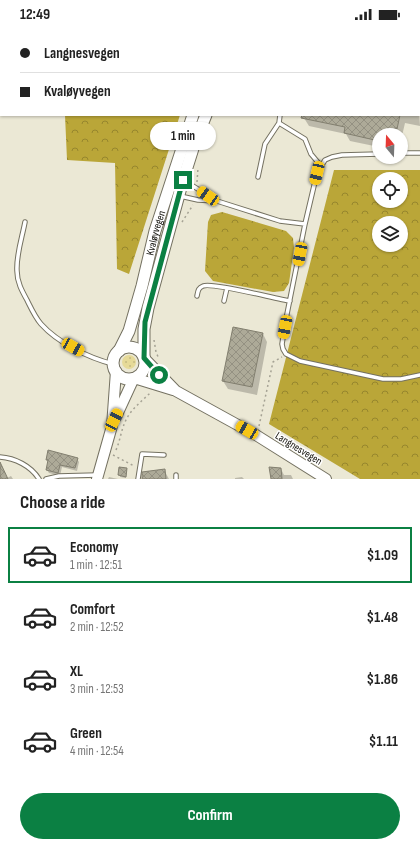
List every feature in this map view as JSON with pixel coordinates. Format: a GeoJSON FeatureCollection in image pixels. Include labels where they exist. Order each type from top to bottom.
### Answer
{"type":"FeatureCollection","features":[{"type":"Feature","properties":{"kind":"main road","name":"Kvaløyvegen"},"geometry":{"type":"LineString","coordinates":[[119,351],[130,332],[150,247],[192,116]]}},
{"type":"Feature","properties":{"kind":"main road","name":"Kvaløyvegen"},"geometry":{"type":"LineString","coordinates":[[144,358],[145,322],[183,180],[195,142],[206,116]]}},
{"type":"Feature","properties":{"kind":"main road"},"geometry":{"type":"LineString","coordinates":[[127,348],[135,348],[144,358],[145,362],[142,372],[134,378],[122,377],[114,368],[114,357],[119,351],[127,348]]}},
{"type":"Feature","properties":{"kind":"street","name":"Langnesvegen"},"geometry":{"type":"LineString","coordinates":[[144,358],[176,391]]}},
{"type":"Feature","properties":{"kind":"street"},"geometry":{"type":"LineString","coordinates":[[112,426],[114,368]]}},
{"type":"Feature","properties":{"kind":"street","name":"Langnesvegen"},"geometry":{"type":"LineString","coordinates":[[134,378],[176,391],[256,435],[326,479]]}},
{"type":"Feature","properties":{"kind":"street"},"geometry":{"type":"LineString","coordinates":[[98,477],[112,426],[134,378]]}},
{"type":"Feature","properties":{"kind":"lane"},"geometry":{"type":"LineString","coordinates":[[258,177],[265,144],[279,123],[280,116]]}},
{"type":"Feature","properties":{"kind":"lane"},"geometry":{"type":"LineString","coordinates":[[279,123],[305,139],[311,154],[320,166]]}},
{"type":"Feature","properties":{"kind":"lane"},"geometry":{"type":"LineString","coordinates":[[408,154],[420,153]]}},
{"type":"Feature","properties":{"kind":"lane"},"geometry":{"type":"LineString","coordinates":[[372,154],[337,156],[326,160],[320,166],[305,224],[282,344],[283,349],[286,354],[292,358],[310,364],[383,379],[401,380],[420,375]]}},
{"type":"Feature","properties":{"kind":"lane"},"geometry":{"type":"LineString","coordinates":[[217,202],[183,180],[169,185],[179,196],[217,202],[280,221],[305,224]]}},
{"type":"Feature","properties":{"kind":"lane"},"geometry":{"type":"LineString","coordinates":[[25,222],[17,259],[17,272],[19,285],[35,315],[41,324],[55,336],[93,358],[114,368]]}},
{"type":"Feature","properties":{"kind":"lane"},"geometry":{"type":"LineString","coordinates":[[197,296],[198,289],[207,285],[290,301]]}},
{"type":"Feature","properties":{"kind":"lane"},"geometry":{"type":"LineString","coordinates":[[224,301],[227,288]]}},
{"type":"Feature","properties":{"kind":"lane"},"geometry":{"type":"LineString","coordinates":[[138,479],[142,454],[164,455]]}},
{"type":"Feature","properties":{"kind":"lane"},"geometry":{"type":"LineString","coordinates":[[0,457],[7,457],[19,462],[34,471],[39,479]]}},
{"type":"Feature","properties":{"kind":"lane"},"geometry":{"type":"LineString","coordinates":[[46,479],[59,476],[98,477]]}},
{"type":"Feature","properties":{"kind":"path"},"geometry":{"type":"LineString","coordinates":[[180,226],[193,205]]}},
{"type":"Feature","properties":{"kind":"path"},"geometry":{"type":"LineString","coordinates":[[154,336],[156,352],[161,365]]}},
{"type":"Feature","properties":{"kind":"path"},"geometry":{"type":"LineString","coordinates":[[256,435],[260,423],[272,362],[286,354]]}},
{"type":"Feature","properties":{"kind":"path"},"geometry":{"type":"LineString","coordinates":[[125,422],[129,414],[151,391]]}},
{"type":"Feature","properties":{"kind":"path"},"geometry":{"type":"LineString","coordinates":[[113,455],[140,469]]}},
{"type":"Feature","properties":{"kind":"shaded area"},"geometry":{"type":"Polygon","coordinates":[[[126,355],[132,355],[136,359],[136,365],[132,369],[126,369],[122,365],[122,359],[126,355]]]}},
{"type":"Feature","properties":{"kind":"green space"},"geometry":{"type":"Polygon","coordinates":[[[65,116],[180,116],[129,274],[117,269],[115,163],[67,160],[65,116]]]}},
{"type":"Feature","properties":{"kind":"green space"},"geometry":{"type":"Polygon","coordinates":[[[334,170],[420,170],[420,479],[360,479],[269,424],[334,170]]]}},
{"type":"Feature","properties":{"kind":"green space"},"geometry":{"type":"Polygon","coordinates":[[[222,212],[286,231],[293,238],[294,248],[289,283],[284,291],[273,292],[213,281],[205,271],[208,222],[211,215],[222,212]]]}},
{"type":"Feature","properties":{"kind":"building"},"geometry":{"type":"Polygon","coordinates":[[[302,116],[400,116],[397,128],[372,128],[372,139],[344,133],[345,127],[301,118],[302,116]]]}},
{"type":"Feature","properties":{"kind":"building"},"geometry":{"type":"Polygon","coordinates":[[[233,327],[263,333],[252,387],[222,381],[233,327]]]}},
{"type":"Feature","properties":{"kind":"building"},"geometry":{"type":"Polygon","coordinates":[[[48,450],[78,458],[75,468],[60,465],[58,473],[46,470],[48,450]]]}},
{"type":"Feature","properties":{"kind":"building"},"geometry":{"type":"Polygon","coordinates":[[[0,462],[8,479],[0,479],[0,462]]]}},
{"type":"Feature","properties":{"kind":"building"},"geometry":{"type":"Polygon","coordinates":[[[119,467],[127,468],[126,477],[118,475],[119,467]]]}},
{"type":"Feature","properties":{"kind":"building"},"geometry":{"type":"Polygon","coordinates":[[[269,467],[281,468],[282,479],[271,479],[269,467]]]}},
{"type":"Feature","properties":{"kind":"building"},"geometry":{"type":"Polygon","coordinates":[[[165,469],[166,479],[142,479],[142,472],[165,469]]]}},
{"type":"Feature","properties":{"kind":"route"},"geometry":{"type":"LineString","coordinates":[[159,375],[144,358],[144,329],[148,308],[183,180]]}}]}
